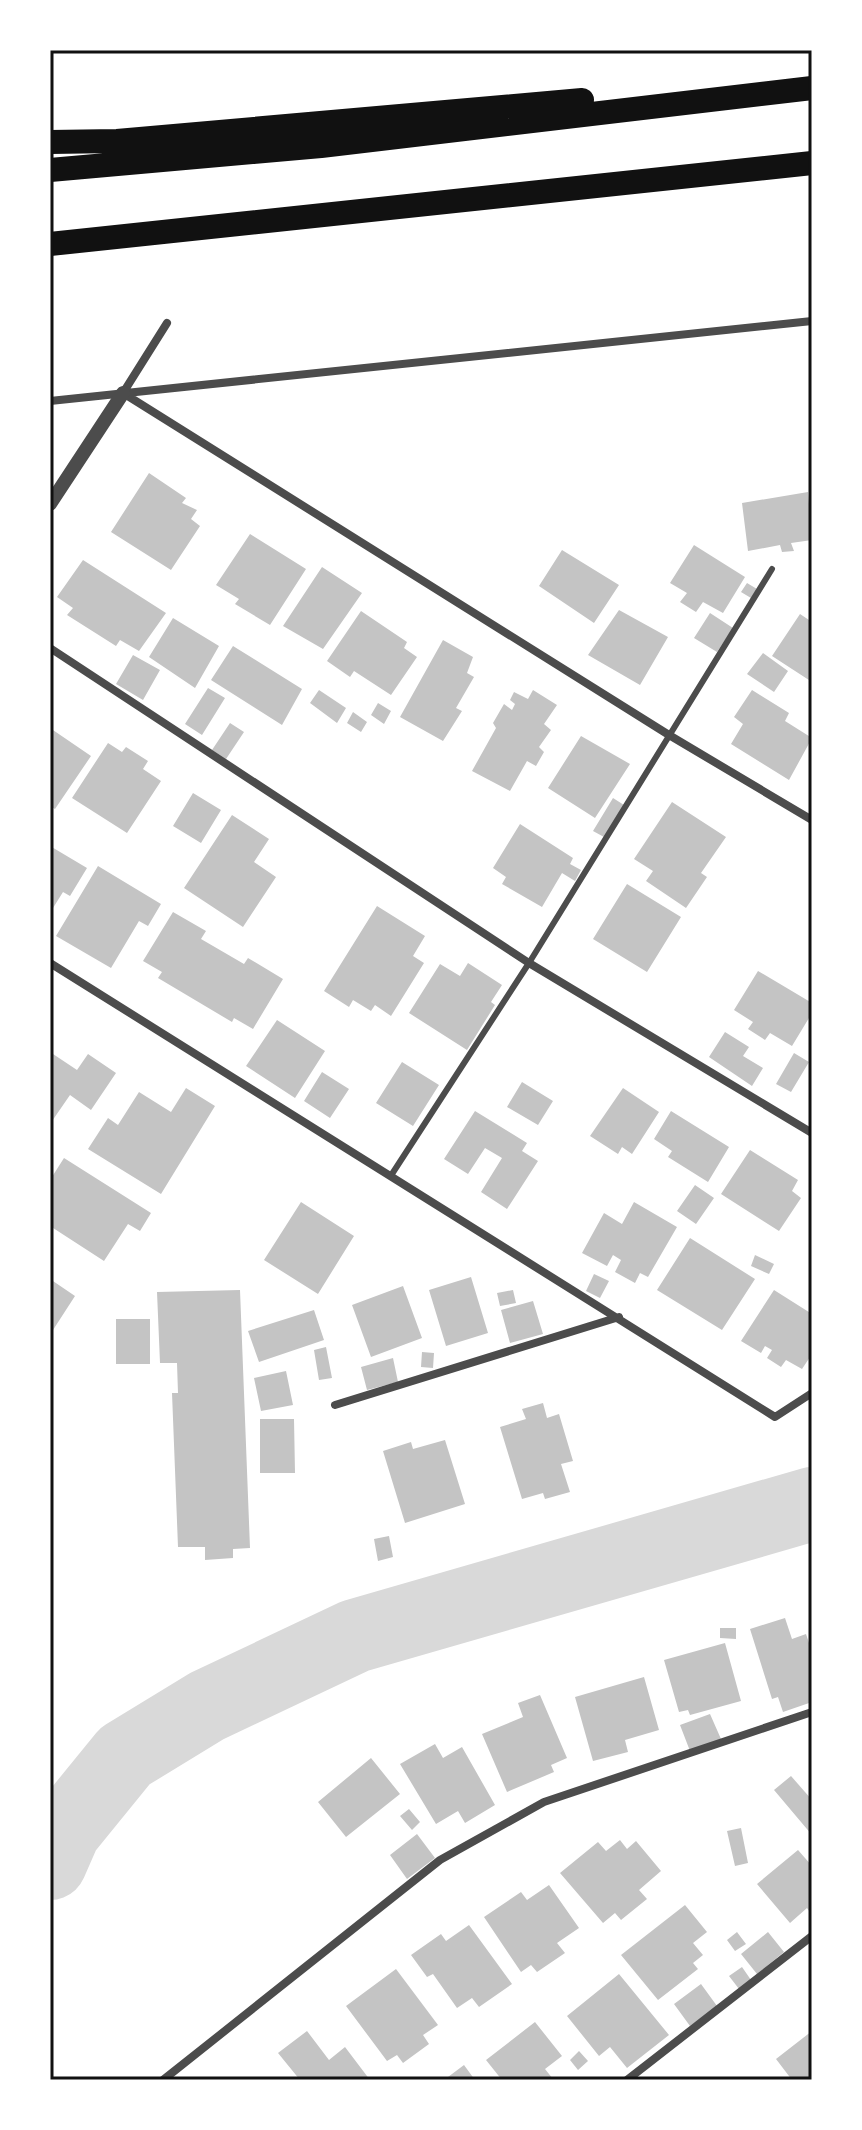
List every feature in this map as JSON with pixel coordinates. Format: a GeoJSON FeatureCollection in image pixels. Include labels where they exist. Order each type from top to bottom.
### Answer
{"type":"FeatureCollection","features":[{"type":"Feature","properties":{"kind":"highway"},"geometry":{"type":"LineString","coordinates":[[50,170],[321,146],[812,88]]}},
{"type":"Feature","properties":{"kind":"highway"},"geometry":{"type":"LineString","coordinates":[[50,142],[117,141],[619,97],[754,96]]}},
{"type":"Feature","properties":{"kind":"highway"},"geometry":{"type":"LineString","coordinates":[[50,244],[812,163]]}},
{"type":"Feature","properties":{"kind":"street"},"geometry":{"type":"LineString","coordinates":[[50,401],[812,321]]}},
{"type":"Feature","properties":{"kind":"street"},"geometry":{"type":"LineString","coordinates":[[50,504],[167,323]]}},
{"type":"Feature","properties":{"kind":"street"},"geometry":{"type":"LineString","coordinates":[[123,393],[669,735],[812,820]]}},
{"type":"Feature","properties":{"kind":"street"},"geometry":{"type":"LineString","coordinates":[[50,648],[529,963],[812,1133]]}},
{"type":"Feature","properties":{"kind":"street"},"geometry":{"type":"LineString","coordinates":[[50,963],[392,1174],[775,1417],[812,1393]]}},
{"type":"Feature","properties":{"kind":"street"},"geometry":{"type":"LineString","coordinates":[[335,1405],[619,1317]]}},
{"type":"Feature","properties":{"kind":"street"},"geometry":{"type":"LineString","coordinates":[[163,2080],[453,1852],[544,1802],[812,1712]]}},
{"type":"Feature","properties":{"kind":"street"},"geometry":{"type":"LineString","coordinates":[[627,2080],[812,1936]]}},
{"type":"Feature","properties":{"kind":"lane"},"geometry":{"type":"LineString","coordinates":[[392,1174],[529,963],[772,569]]}},
{"type":"Feature","properties":{"kind":"building"},"geometry":{"type":"Polygon","coordinates":[[[149,473],[186,498],[182,503],[197,510],[191,519],[200,526],[171,570],[111,532],[149,473]]]}},
{"type":"Feature","properties":{"kind":"building"},"geometry":{"type":"Polygon","coordinates":[[[808,492],[812,540],[791,543],[794,551],[782,552],[780,545],[748,551],[742,503],[808,492]]]}},
{"type":"Feature","properties":{"kind":"building"},"geometry":{"type":"Polygon","coordinates":[[[250,534],[306,569],[270,625],[235,604],[239,599],[216,585],[250,534]]]}},
{"type":"Feature","properties":{"kind":"building"},"geometry":{"type":"Polygon","coordinates":[[[694,545],[745,577],[723,613],[703,602],[696,612],[680,602],[687,593],[670,583],[694,545]]]}},
{"type":"Feature","properties":{"kind":"building"},"geometry":{"type":"Polygon","coordinates":[[[562,550],[619,585],[594,623],[539,586],[562,550]]]}},
{"type":"Feature","properties":{"kind":"building"},"geometry":{"type":"Polygon","coordinates":[[[83,560],[166,613],[139,651],[120,640],[116,646],[67,615],[73,608],[57,597],[83,560]]]}},
{"type":"Feature","properties":{"kind":"building"},"geometry":{"type":"Polygon","coordinates":[[[322,567],[362,593],[323,649],[283,626],[322,567]]]}},
{"type":"Feature","properties":{"kind":"building"},"geometry":{"type":"Polygon","coordinates":[[[747,583],[757,589],[751,598],[741,592],[747,583]]]}},
{"type":"Feature","properties":{"kind":"building"},"geometry":{"type":"Polygon","coordinates":[[[619,610],[668,637],[640,685],[588,655],[619,610]]]}},
{"type":"Feature","properties":{"kind":"building"},"geometry":{"type":"Polygon","coordinates":[[[361,611],[407,642],[404,648],[417,657],[391,695],[354,671],[350,677],[327,661],[361,611]]]}},
{"type":"Feature","properties":{"kind":"building"},"geometry":{"type":"Polygon","coordinates":[[[710,613],[733,628],[717,652],[694,638],[710,613]]]}},
{"type":"Feature","properties":{"kind":"building"},"geometry":{"type":"Polygon","coordinates":[[[800,614],[812,622],[812,682],[772,656],[800,614]]]}},
{"type":"Feature","properties":{"kind":"building"},"geometry":{"type":"Polygon","coordinates":[[[173,618],[219,646],[195,688],[149,657],[173,618]]]}},
{"type":"Feature","properties":{"kind":"building"},"geometry":{"type":"Polygon","coordinates":[[[443,640],[473,657],[467,673],[474,677],[456,708],[462,711],[443,741],[400,717],[443,640]]]}},
{"type":"Feature","properties":{"kind":"building"},"geometry":{"type":"Polygon","coordinates":[[[233,646],[302,689],[282,725],[211,680],[233,646]]]}},
{"type":"Feature","properties":{"kind":"building"},"geometry":{"type":"Polygon","coordinates":[[[763,653],[788,671],[774,692],[747,674],[763,653]]]}},
{"type":"Feature","properties":{"kind":"building"},"geometry":{"type":"Polygon","coordinates":[[[133,655],[160,670],[143,700],[116,684],[133,655]]]}},
{"type":"Feature","properties":{"kind":"building"},"geometry":{"type":"Polygon","coordinates":[[[208,688],[225,698],[202,735],[185,724],[208,688]]]}},
{"type":"Feature","properties":{"kind":"building"},"geometry":{"type":"Polygon","coordinates":[[[319,690],[346,708],[337,723],[310,703],[319,690]]]}},
{"type":"Feature","properties":{"kind":"building"},"geometry":{"type":"Polygon","coordinates":[[[533,690],[557,705],[544,724],[551,730],[539,747],[544,752],[536,766],[527,761],[510,791],[472,771],[496,728],[493,723],[504,704],[512,710],[515,704],[510,700],[514,692],[528,699],[533,690]]]}},
{"type":"Feature","properties":{"kind":"building"},"geometry":{"type":"Polygon","coordinates":[[[752,690],[789,713],[785,721],[812,738],[789,780],[731,744],[743,724],[734,717],[752,690]]]}},
{"type":"Feature","properties":{"kind":"building"},"geometry":{"type":"Polygon","coordinates":[[[378,703],[391,711],[384,724],[371,715],[378,703]]]}},
{"type":"Feature","properties":{"kind":"building"},"geometry":{"type":"Polygon","coordinates":[[[353,712],[367,722],[361,732],[347,723],[353,712]]]}},
{"type":"Feature","properties":{"kind":"building"},"geometry":{"type":"Polygon","coordinates":[[[230,723],[244,732],[226,759],[212,750],[230,723]]]}},
{"type":"Feature","properties":{"kind":"building"},"geometry":{"type":"Polygon","coordinates":[[[50,728],[91,756],[55,809],[50,806],[50,728]]]}},
{"type":"Feature","properties":{"kind":"building"},"geometry":{"type":"Polygon","coordinates":[[[581,736],[630,764],[595,818],[548,788],[581,736]]]}},
{"type":"Feature","properties":{"kind":"building"},"geometry":{"type":"Polygon","coordinates":[[[108,743],[122,752],[126,747],[148,761],[143,769],[161,781],[127,833],[72,798],[108,743]]]}},
{"type":"Feature","properties":{"kind":"building"},"geometry":{"type":"Polygon","coordinates":[[[193,793],[221,810],[201,843],[173,826],[193,793]]]}},
{"type":"Feature","properties":{"kind":"building"},"geometry":{"type":"Polygon","coordinates":[[[613,798],[624,805],[604,837],[593,831],[613,798]]]}},
{"type":"Feature","properties":{"kind":"building"},"geometry":{"type":"Polygon","coordinates":[[[672,802],[726,837],[701,873],[707,877],[686,908],[646,881],[653,871],[634,859],[672,802]]]}},
{"type":"Feature","properties":{"kind":"building"},"geometry":{"type":"Polygon","coordinates":[[[232,815],[269,839],[254,862],[276,877],[243,927],[184,888],[232,815]]]}},
{"type":"Feature","properties":{"kind":"building"},"geometry":{"type":"Polygon","coordinates":[[[520,824],[573,858],[570,864],[581,870],[575,881],[562,873],[542,907],[502,884],[506,877],[493,868],[520,824]]]}},
{"type":"Feature","properties":{"kind":"building"},"geometry":{"type":"Polygon","coordinates":[[[50,846],[87,868],[70,896],[63,892],[53,908],[50,905],[50,846]]]}},
{"type":"Feature","properties":{"kind":"building"},"geometry":{"type":"Polygon","coordinates":[[[98,866],[161,904],[148,926],[139,921],[111,968],[56,936],[98,866]]]}},
{"type":"Feature","properties":{"kind":"building"},"geometry":{"type":"Polygon","coordinates":[[[627,884],[681,917],[647,972],[593,939],[627,884]]]}},
{"type":"Feature","properties":{"kind":"building"},"geometry":{"type":"Polygon","coordinates":[[[377,906],[425,936],[413,956],[424,963],[391,1016],[375,1005],[371,1011],[353,1000],[349,1007],[324,991],[377,906]]]}},
{"type":"Feature","properties":{"kind":"building"},"geometry":{"type":"Polygon","coordinates":[[[173,912],[206,931],[201,939],[244,964],[248,958],[283,979],[253,1029],[234,1018],[232,1022],[158,978],[162,972],[143,961],[173,912]]]}},
{"type":"Feature","properties":{"kind":"building"},"geometry":{"type":"Polygon","coordinates":[[[468,963],[502,985],[491,1002],[495,1005],[467,1050],[409,1013],[440,964],[460,976],[468,963]]]}},
{"type":"Feature","properties":{"kind":"building"},"geometry":{"type":"Polygon","coordinates":[[[758,971],[812,1003],[812,1013],[792,1046],[770,1033],[765,1040],[748,1029],[753,1022],[734,1010],[758,971]]]}},
{"type":"Feature","properties":{"kind":"building"},"geometry":{"type":"Polygon","coordinates":[[[277,1020],[325,1051],[295,1098],[246,1066],[277,1020]]]}},
{"type":"Feature","properties":{"kind":"building"},"geometry":{"type":"Polygon","coordinates":[[[725,1032],[749,1047],[743,1056],[763,1068],[752,1086],[709,1057],[725,1032]]]}},
{"type":"Feature","properties":{"kind":"building"},"geometry":{"type":"Polygon","coordinates":[[[50,1052],[77,1070],[88,1054],[116,1073],[91,1110],[70,1095],[50,1124],[50,1052]]]}},
{"type":"Feature","properties":{"kind":"building"},"geometry":{"type":"Polygon","coordinates":[[[794,1053],[809,1062],[791,1092],[776,1084],[794,1053]]]}},
{"type":"Feature","properties":{"kind":"building"},"geometry":{"type":"Polygon","coordinates":[[[402,1062],[439,1085],[413,1126],[376,1103],[402,1062]]]}},
{"type":"Feature","properties":{"kind":"building"},"geometry":{"type":"Polygon","coordinates":[[[322,1072],[349,1089],[330,1118],[304,1101],[322,1072]]]}},
{"type":"Feature","properties":{"kind":"building"},"geometry":{"type":"Polygon","coordinates":[[[522,1082],[553,1101],[538,1125],[507,1107],[522,1082]]]}},
{"type":"Feature","properties":{"kind":"building"},"geometry":{"type":"Polygon","coordinates":[[[186,1088],[215,1106],[161,1194],[88,1149],[108,1118],[118,1125],[139,1092],[171,1112],[186,1088]]]}},
{"type":"Feature","properties":{"kind":"building"},"geometry":{"type":"Polygon","coordinates":[[[623,1088],[659,1112],[632,1154],[622,1147],[618,1154],[590,1136],[623,1088]]]}},
{"type":"Feature","properties":{"kind":"building"},"geometry":{"type":"Polygon","coordinates":[[[475,1111],[527,1143],[522,1151],[538,1161],[507,1209],[481,1192],[502,1158],[485,1148],[468,1174],[444,1159],[475,1111]]]}},
{"type":"Feature","properties":{"kind":"building"},"geometry":{"type":"Polygon","coordinates":[[[671,1111],[729,1147],[708,1182],[668,1157],[672,1151],[654,1139],[671,1111]]]}},
{"type":"Feature","properties":{"kind":"building"},"geometry":{"type":"Polygon","coordinates":[[[750,1150],[798,1180],[792,1191],[801,1198],[779,1231],[721,1194],[750,1150]]]}},
{"type":"Feature","properties":{"kind":"building"},"geometry":{"type":"Polygon","coordinates":[[[64,1158],[151,1213],[140,1231],[128,1224],[104,1261],[50,1226],[50,1180],[64,1158]]]}},
{"type":"Feature","properties":{"kind":"building"},"geometry":{"type":"Polygon","coordinates":[[[695,1185],[714,1198],[696,1224],[677,1211],[695,1185]]]}},
{"type":"Feature","properties":{"kind":"building"},"geometry":{"type":"Polygon","coordinates":[[[301,1202],[354,1236],[318,1294],[264,1260],[301,1202]]]}},
{"type":"Feature","properties":{"kind":"building"},"geometry":{"type":"Polygon","coordinates":[[[634,1202],[677,1227],[648,1277],[640,1273],[635,1283],[615,1272],[621,1260],[613,1255],[607,1266],[582,1253],[604,1213],[622,1224],[634,1202]]]}},
{"type":"Feature","properties":{"kind":"building"},"geometry":{"type":"Polygon","coordinates":[[[690,1238],[755,1279],[722,1330],[657,1290],[690,1238]]]}},
{"type":"Feature","properties":{"kind":"building"},"geometry":{"type":"Polygon","coordinates":[[[755,1255],[774,1264],[769,1274],[751,1266],[755,1255]]]}},
{"type":"Feature","properties":{"kind":"building"},"geometry":{"type":"Polygon","coordinates":[[[594,1274],[609,1281],[600,1298],[586,1291],[594,1274]]]}},
{"type":"Feature","properties":{"kind":"building"},"geometry":{"type":"Polygon","coordinates":[[[471,1277],[488,1333],[446,1346],[429,1290],[471,1277]]]}},
{"type":"Feature","properties":{"kind":"building"},"geometry":{"type":"Polygon","coordinates":[[[50,1279],[75,1296],[53,1330],[50,1328],[50,1279]]]}},
{"type":"Feature","properties":{"kind":"building"},"geometry":{"type":"Polygon","coordinates":[[[403,1286],[422,1338],[371,1357],[352,1305],[403,1286]]]}},
{"type":"Feature","properties":{"kind":"building"},"geometry":{"type":"Polygon","coordinates":[[[240,1290],[250,1548],[233,1549],[233,1558],[205,1560],[205,1547],[178,1547],[172,1393],[178,1393],[177,1363],[160,1363],[157,1292],[240,1290]]]}},
{"type":"Feature","properties":{"kind":"building"},"geometry":{"type":"Polygon","coordinates":[[[513,1290],[516,1303],[500,1306],[497,1293],[513,1290]]]}},
{"type":"Feature","properties":{"kind":"building"},"geometry":{"type":"Polygon","coordinates":[[[774,1290],[812,1314],[812,1354],[802,1369],[786,1360],[781,1367],[767,1358],[772,1350],[765,1346],[761,1353],[741,1341],[774,1290]]]}},
{"type":"Feature","properties":{"kind":"building"},"geometry":{"type":"Polygon","coordinates":[[[533,1301],[543,1334],[510,1343],[501,1310],[533,1301]]]}},
{"type":"Feature","properties":{"kind":"building"},"geometry":{"type":"Polygon","coordinates":[[[314,1310],[324,1340],[259,1362],[248,1331],[314,1310]]]}},
{"type":"Feature","properties":{"kind":"building"},"geometry":{"type":"Polygon","coordinates":[[[116,1319],[150,1319],[150,1364],[116,1364],[116,1319]]]}},
{"type":"Feature","properties":{"kind":"building"},"geometry":{"type":"Polygon","coordinates":[[[326,1347],[332,1378],[319,1380],[314,1350],[326,1347]]]}},
{"type":"Feature","properties":{"kind":"building"},"geometry":{"type":"Polygon","coordinates":[[[422,1352],[434,1353],[433,1368],[421,1367],[422,1352]]]}},
{"type":"Feature","properties":{"kind":"building"},"geometry":{"type":"Polygon","coordinates":[[[393,1358],[398,1382],[367,1390],[361,1367],[393,1358]]]}},
{"type":"Feature","properties":{"kind":"building"},"geometry":{"type":"Polygon","coordinates":[[[286,1371],[293,1405],[261,1411],[254,1378],[286,1371]]]}},
{"type":"Feature","properties":{"kind":"building"},"geometry":{"type":"Polygon","coordinates":[[[543,1403],[547,1418],[559,1414],[573,1461],[561,1464],[570,1492],[545,1499],[543,1493],[522,1499],[500,1427],[526,1419],[522,1409],[543,1403]]]}},
{"type":"Feature","properties":{"kind":"building"},"geometry":{"type":"Polygon","coordinates":[[[260,1419],[294,1419],[295,1473],[260,1473],[260,1419]]]}},
{"type":"Feature","properties":{"kind":"building"},"geometry":{"type":"Polygon","coordinates":[[[445,1440],[465,1504],[405,1523],[383,1451],[411,1442],[413,1449],[445,1440]]]}},
{"type":"Feature","properties":{"kind":"building"},"geometry":{"type":"Polygon","coordinates":[[[389,1536],[393,1557],[378,1561],[374,1539],[389,1536]]]}},
{"type":"Feature","properties":{"kind":"building"},"geometry":{"type":"Polygon","coordinates":[[[785,1618],[792,1639],[806,1634],[812,1652],[812,1702],[783,1712],[778,1697],[772,1699],[750,1629],[785,1618]]]}},
{"type":"Feature","properties":{"kind":"building"},"geometry":{"type":"Polygon","coordinates":[[[720,1628],[736,1628],[736,1639],[720,1638],[720,1628]]]}},
{"type":"Feature","properties":{"kind":"building"},"geometry":{"type":"Polygon","coordinates":[[[725,1643],[741,1701],[690,1715],[688,1710],[679,1712],[664,1660],[725,1643]]]}},
{"type":"Feature","properties":{"kind":"building"},"geometry":{"type":"Polygon","coordinates":[[[644,1677],[659,1730],[625,1740],[628,1752],[593,1761],[575,1697],[644,1677]]]}},
{"type":"Feature","properties":{"kind":"building"},"geometry":{"type":"Polygon","coordinates":[[[540,1695],[567,1758],[551,1765],[554,1772],[507,1792],[482,1734],[523,1717],[518,1703],[540,1695]]]}},
{"type":"Feature","properties":{"kind":"building"},"geometry":{"type":"Polygon","coordinates":[[[710,1714],[721,1739],[690,1751],[680,1725],[710,1714]]]}},
{"type":"Feature","properties":{"kind":"building"},"geometry":{"type":"Polygon","coordinates":[[[435,1744],[443,1758],[462,1747],[495,1805],[465,1823],[458,1811],[436,1824],[400,1764],[435,1744]]]}},
{"type":"Feature","properties":{"kind":"building"},"geometry":{"type":"Polygon","coordinates":[[[371,1758],[400,1794],[346,1837],[318,1802],[371,1758]]]}},
{"type":"Feature","properties":{"kind":"building"},"geometry":{"type":"Polygon","coordinates":[[[791,1776],[812,1800],[812,1835],[774,1790],[791,1776]]]}},
{"type":"Feature","properties":{"kind":"building"},"geometry":{"type":"Polygon","coordinates":[[[409,1809],[420,1822],[412,1830],[400,1816],[409,1809]]]}},
{"type":"Feature","properties":{"kind":"building"},"geometry":{"type":"Polygon","coordinates":[[[741,1828],[748,1863],[735,1866],[727,1831],[741,1828]]]}},
{"type":"Feature","properties":{"kind":"building"},"geometry":{"type":"Polygon","coordinates":[[[417,1834],[435,1858],[407,1879],[390,1855],[417,1834]]]}},
{"type":"Feature","properties":{"kind":"building"},"geometry":{"type":"Polygon","coordinates":[[[620,1840],[627,1849],[636,1841],[661,1871],[639,1890],[647,1899],[621,1920],[615,1913],[603,1923],[560,1873],[598,1842],[606,1851],[620,1840]]]}},
{"type":"Feature","properties":{"kind":"building"},"geometry":{"type":"Polygon","coordinates":[[[798,1850],[812,1866],[812,1915],[807,1908],[790,1923],[757,1884],[798,1850]]]}},
{"type":"Feature","properties":{"kind":"building"},"geometry":{"type":"Polygon","coordinates":[[[549,1885],[579,1928],[557,1943],[565,1953],[537,1972],[531,1965],[521,1972],[484,1917],[521,1892],[527,1900],[549,1885]]]}},
{"type":"Feature","properties":{"kind":"building"},"geometry":{"type":"Polygon","coordinates":[[[685,1905],[707,1932],[693,1943],[703,1955],[693,1963],[698,1969],[658,2000],[621,1955],[685,1905]]]}},
{"type":"Feature","properties":{"kind":"building"},"geometry":{"type":"Polygon","coordinates":[[[469,1925],[512,1984],[479,2007],[472,1998],[457,2008],[433,1974],[427,1977],[411,1955],[441,1934],[446,1941],[469,1925]]]}},
{"type":"Feature","properties":{"kind":"building"},"geometry":{"type":"Polygon","coordinates":[[[737,1932],[746,1944],[735,1951],[727,1940],[737,1932]]]}},
{"type":"Feature","properties":{"kind":"building"},"geometry":{"type":"Polygon","coordinates":[[[768,1932],[784,1952],[757,1974],[741,1954],[768,1932]]]}},
{"type":"Feature","properties":{"kind":"building"},"geometry":{"type":"Polygon","coordinates":[[[742,1967],[751,1980],[739,1989],[729,1976],[742,1967]]]}},
{"type":"Feature","properties":{"kind":"building"},"geometry":{"type":"Polygon","coordinates":[[[396,1969],[438,2025],[423,2035],[429,2044],[403,2063],[397,2055],[387,2061],[346,2006],[396,1969]]]}},
{"type":"Feature","properties":{"kind":"building"},"geometry":{"type":"Polygon","coordinates":[[[619,1974],[669,2035],[627,2068],[610,2047],[599,2056],[567,2016],[619,1974]]]}},
{"type":"Feature","properties":{"kind":"building"},"geometry":{"type":"Polygon","coordinates":[[[701,1984],[717,2006],[690,2026],[674,2004],[701,1984]]]}},
{"type":"Feature","properties":{"kind":"building"},"geometry":{"type":"Polygon","coordinates":[[[535,2022],[562,2056],[545,2069],[553,2079],[502,2080],[486,2060],[535,2022]]]}},
{"type":"Feature","properties":{"kind":"building"},"geometry":{"type":"Polygon","coordinates":[[[307,2031],[329,2060],[345,2047],[370,2080],[300,2080],[278,2053],[307,2031]]]}},
{"type":"Feature","properties":{"kind":"building"},"geometry":{"type":"Polygon","coordinates":[[[812,2031],[812,2080],[792,2080],[776,2059],[812,2031]]]}},
{"type":"Feature","properties":{"kind":"building"},"geometry":{"type":"Polygon","coordinates":[[[579,2051],[588,2061],[578,2070],[570,2060],[579,2051]]]}},
{"type":"Feature","properties":{"kind":"building"},"geometry":{"type":"Polygon","coordinates":[[[464,2065],[475,2080],[444,2080],[464,2065]]]}},
{"type":"Feature","properties":{"kind":"waterway"},"geometry":{"type":"LineString","coordinates":[[50,1863],[64,1831],[125,1756],[207,1706],[355,1636],[812,1504]]}}]}
